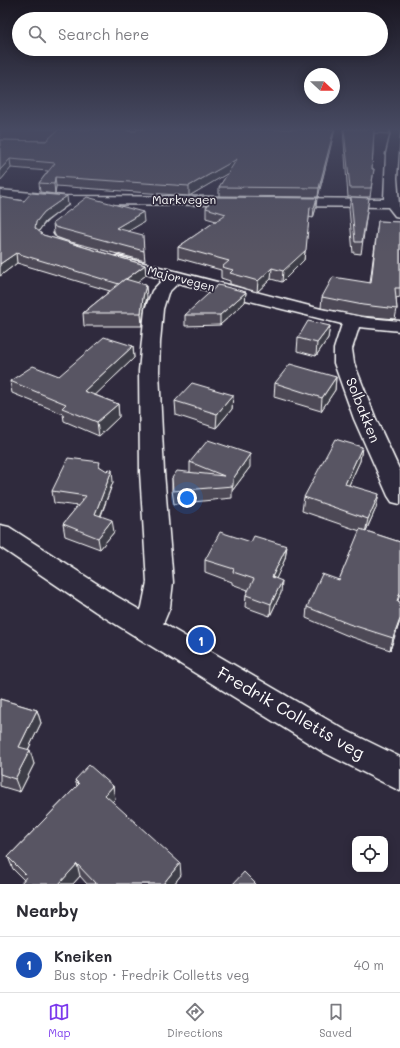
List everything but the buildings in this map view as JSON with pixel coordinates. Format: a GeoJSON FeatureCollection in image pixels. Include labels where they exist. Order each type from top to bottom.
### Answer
{"type":"FeatureCollection","features":[{"type":"Feature","properties":{"kind":"street"},"geometry":{"type":"LineString","coordinates":[[277,202],[396,208],[391,170]]}},
{"type":"Feature","properties":{"kind":"street","name":"Markvegen"},"geometry":{"type":"LineString","coordinates":[[0,194],[38,198],[86,200],[254,201]]}},
{"type":"Feature","properties":{"kind":"street","name":"Majorvegen"},"geometry":{"type":"LineString","coordinates":[[86,200],[49,228],[45,233],[45,237],[50,241],[264,301],[352,321],[400,326]]}},
{"type":"Feature","properties":{"kind":"street"},"geometry":{"type":"LineString","coordinates":[[148,628],[156,608],[160,582],[152,472],[149,371],[151,342],[154,309],[160,291],[175,277]]}},
{"type":"Feature","properties":{"kind":"street","name":"Solbakken"},"geometry":{"type":"LineString","coordinates":[[352,321],[343,349],[344,363],[365,419],[400,496]]}},
{"type":"Feature","properties":{"kind":"street","name":"Fredrik Colletts veg"},"geometry":{"type":"LineString","coordinates":[[0,534],[102,601],[334,741],[400,775]]}},
{"type":"Feature","properties":{"kind":"place","name":"Kneiken"},"geometry":{"type":"Point","coordinates":[201,640]}}]}
